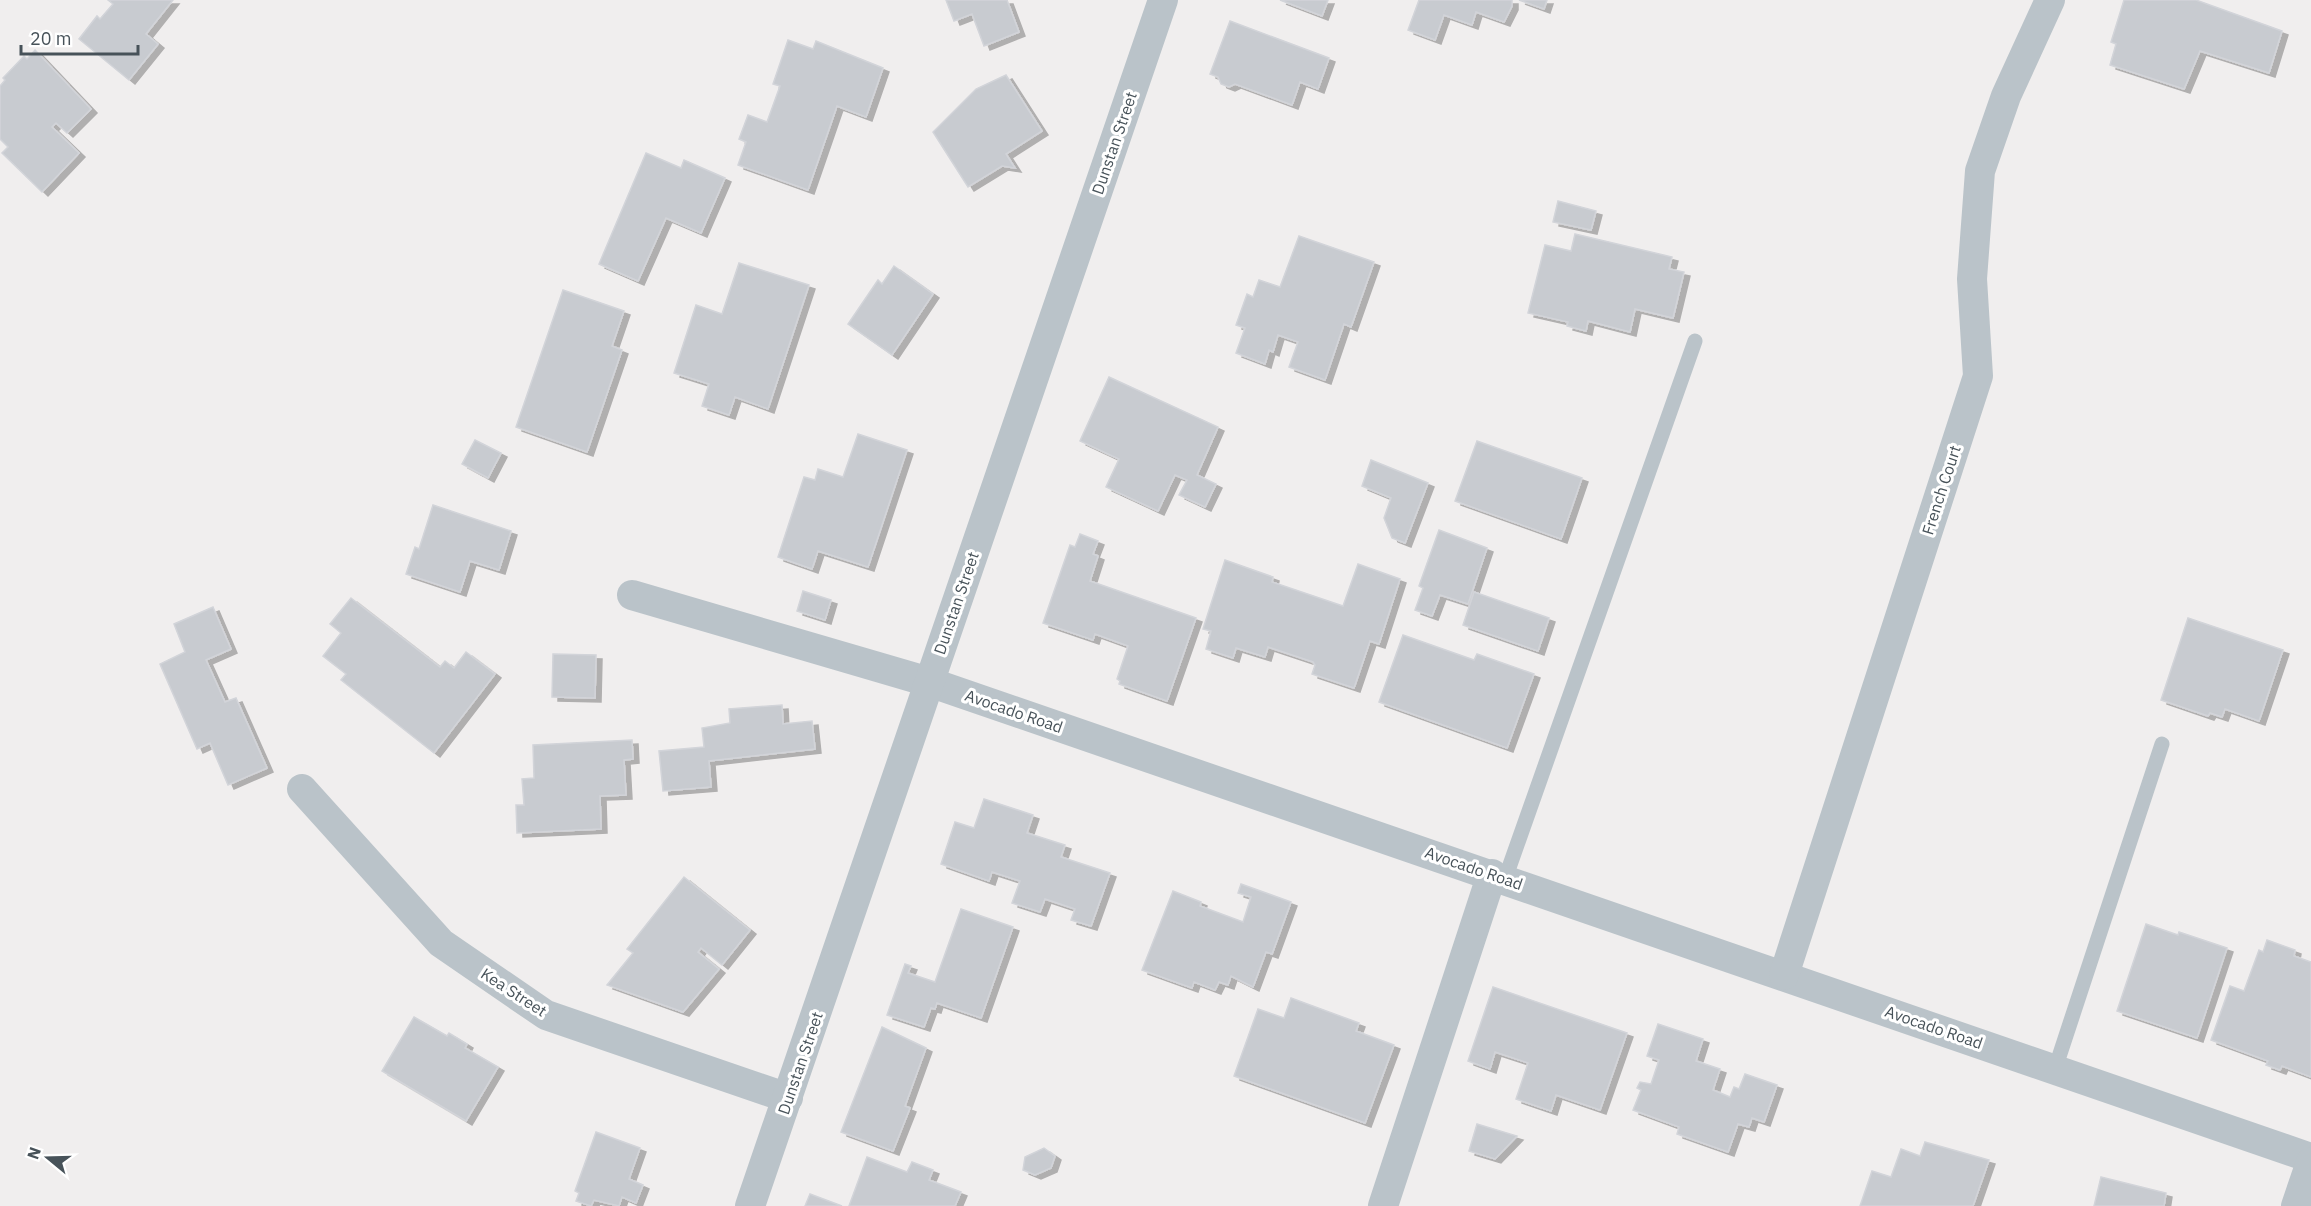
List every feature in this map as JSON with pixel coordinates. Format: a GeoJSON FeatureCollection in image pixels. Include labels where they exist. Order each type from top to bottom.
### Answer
{"type":"FeatureCollection","features":[{"type":"Feature","properties":{"kind":"street","name":"Dunstan Street"},"geometry":{"type":"LineString","coordinates":[[750,1206],[1164,0]]}},
{"type":"Feature","properties":{"kind":"street","name":"French Court"},"geometry":{"type":"LineString","coordinates":[[1784,975],[1978,376],[1972,279],[1980,171],[2006,96],[2050,0]]}},
{"type":"Feature","properties":{"kind":"street","name":"Avocado Road"},"geometry":{"type":"LineString","coordinates":[[632,595],[929,682],[1784,975],[2311,1160]]}},
{"type":"Feature","properties":{"kind":"street","name":"Kea Street"},"geometry":{"type":"LineString","coordinates":[[302,789],[441,943],[546,1015],[788,1098]]}},
{"type":"Feature","properties":{"kind":"street"},"geometry":{"type":"LineString","coordinates":[[1383,1206],[1499,877]]}},
{"type":"Feature","properties":{"kind":"street"},"geometry":{"type":"LineString","coordinates":[[2296,1206],[2311,1160]]}},
{"type":"Feature","properties":{"kind":"lane"},"geometry":{"type":"LineString","coordinates":[[1499,877],[1695,341]]}},
{"type":"Feature","properties":{"kind":"lane"},"geometry":{"type":"LineString","coordinates":[[2055,1069],[2162,744]]}},
{"type":"Feature","properties":{"kind":"building"},"geometry":{"type":"Polygon","coordinates":[[[108,0],[173,0],[146,34],[158,44],[129,80],[79,39],[97,16],[100,19],[113,4],[108,0]]]}},
{"type":"Feature","properties":{"kind":"building"},"geometry":{"type":"Polygon","coordinates":[[[946,0],[1007,0],[1019,32],[984,46],[972,14],[954,21],[946,0]]]}},
{"type":"Feature","properties":{"kind":"building"},"geometry":{"type":"Polygon","coordinates":[[[1280,0],[1328,0],[1322,16],[1280,0]]]}},
{"type":"Feature","properties":{"kind":"building"},"geometry":{"type":"Polygon","coordinates":[[[1419,0],[1512,0],[1512,6],[1504,22],[1476,12],[1472,25],[1444,15],[1435,40],[1408,30],[1419,0]]]}},
{"type":"Feature","properties":{"kind":"building"},"geometry":{"type":"Polygon","coordinates":[[[1519,0],[1547,0],[1544,9],[1519,0]]]}},
{"type":"Feature","properties":{"kind":"building"},"geometry":{"type":"Polygon","coordinates":[[[2124,0],[2196,0],[2282,31],[2269,73],[2200,51],[2184,89],[2110,65],[2116,44],[2111,42],[2124,0]]]}},
{"type":"Feature","properties":{"kind":"building"},"geometry":{"type":"Polygon","coordinates":[[[1230,21],[1329,58],[1318,89],[1300,82],[1292,105],[1235,84],[1229,87],[1221,84],[1218,77],[1210,74],[1230,21]]]}},
{"type":"Feature","properties":{"kind":"building"},"geometry":{"type":"Polygon","coordinates":[[[788,40],[813,49],[816,41],[883,68],[866,117],[837,106],[808,190],[738,165],[746,142],[739,139],[748,115],[767,122],[780,86],[773,84],[788,40]]]}},
{"type":"Feature","properties":{"kind":"building"},"geometry":{"type":"Polygon","coordinates":[[[35,50],[91,109],[67,133],[56,123],[52,127],[79,153],[42,192],[2,153],[8,147],[0,139],[0,86],[5,80],[3,78],[24,56],[27,59],[35,50]]]}},
{"type":"Feature","properties":{"kind":"building"},"geometry":{"type":"Polygon","coordinates":[[[1006,75],[1042,131],[1006,154],[1015,168],[1002,166],[968,187],[933,132],[976,89],[1006,75]]]}},
{"type":"Feature","properties":{"kind":"building"},"geometry":{"type":"Polygon","coordinates":[[[646,153],[681,168],[684,160],[725,178],[701,233],[666,218],[638,281],[599,264],[646,153]]]}},
{"type":"Feature","properties":{"kind":"building"},"geometry":{"type":"Polygon","coordinates":[[[1558,201],[1596,211],[1591,230],[1553,222],[1558,201]]]}},
{"type":"Feature","properties":{"kind":"building"},"geometry":{"type":"Polygon","coordinates":[[[1575,234],[1672,257],[1669,269],[1684,272],[1673,318],[1635,309],[1630,332],[1588,321],[1586,331],[1567,326],[1568,322],[1528,313],[1545,245],[1571,251],[1575,234]]]}},
{"type":"Feature","properties":{"kind":"building"},"geometry":{"type":"Polygon","coordinates":[[[1299,236],[1374,262],[1351,327],[1344,324],[1325,380],[1289,367],[1298,342],[1278,335],[1273,352],[1269,350],[1265,364],[1236,353],[1245,328],[1236,325],[1247,294],[1253,297],[1259,280],[1280,287],[1299,236]]]}},
{"type":"Feature","properties":{"kind":"building"},"geometry":{"type":"Polygon","coordinates":[[[739,263],[809,285],[768,409],[735,397],[729,415],[702,406],[709,384],[674,373],[696,305],[722,314],[739,263]]]}},
{"type":"Feature","properties":{"kind":"building"},"geometry":{"type":"Polygon","coordinates":[[[894,266],[933,294],[892,355],[848,324],[878,280],[882,284],[894,266]]]}},
{"type":"Feature","properties":{"kind":"building"},"geometry":{"type":"Polygon","coordinates":[[[563,290],[624,311],[612,346],[622,350],[587,452],[516,427],[563,290]]]}},
{"type":"Feature","properties":{"kind":"building"},"geometry":{"type":"Polygon","coordinates":[[[1109,377],[1218,427],[1197,475],[1216,484],[1205,507],[1179,495],[1187,480],[1175,475],[1158,511],[1106,487],[1119,459],[1080,441],[1109,377]]]}},
{"type":"Feature","properties":{"kind":"building"},"geometry":{"type":"Polygon","coordinates":[[[858,434],[907,450],[868,567],[818,551],[812,569],[778,557],[804,477],[815,480],[818,469],[843,477],[858,434]]]}},
{"type":"Feature","properties":{"kind":"building"},"geometry":{"type":"Polygon","coordinates":[[[475,440],[501,453],[488,478],[462,464],[475,440]]]}},
{"type":"Feature","properties":{"kind":"building"},"geometry":{"type":"Polygon","coordinates":[[[1477,441],[1582,478],[1561,539],[1455,501],[1477,441]]]}},
{"type":"Feature","properties":{"kind":"building"},"geometry":{"type":"Polygon","coordinates":[[[1371,460],[1428,483],[1405,543],[1392,538],[1384,518],[1391,498],[1362,486],[1371,460]]]}},
{"type":"Feature","properties":{"kind":"building"},"geometry":{"type":"Polygon","coordinates":[[[433,505],[511,531],[499,570],[470,561],[460,592],[406,574],[415,547],[419,549],[433,505]]]}},
{"type":"Feature","properties":{"kind":"building"},"geometry":{"type":"Polygon","coordinates":[[[1439,530],[1487,548],[1468,604],[1440,595],[1432,616],[1415,610],[1423,588],[1419,586],[1439,530]]]}},
{"type":"Feature","properties":{"kind":"building"},"geometry":{"type":"Polygon","coordinates":[[[1080,534],[1098,541],[1093,554],[1098,556],[1090,581],[1196,618],[1167,701],[1119,684],[1120,681],[1117,679],[1128,646],[1095,634],[1093,640],[1043,623],[1070,545],[1075,547],[1080,534]]]}},
{"type":"Feature","properties":{"kind":"building"},"geometry":{"type":"Polygon","coordinates":[[[1225,560],[1273,577],[1272,582],[1343,606],[1358,564],[1400,579],[1379,644],[1370,641],[1354,688],[1312,674],[1315,665],[1313,662],[1268,647],[1265,657],[1236,648],[1233,658],[1206,649],[1211,631],[1203,629],[1225,560]]]}},
{"type":"Feature","properties":{"kind":"building"},"geometry":{"type":"Polygon","coordinates":[[[803,591],[831,600],[825,620],[797,611],[803,591]]]}},
{"type":"Feature","properties":{"kind":"building"},"geometry":{"type":"Polygon","coordinates":[[[1474,592],[1549,618],[1538,651],[1463,625],[1474,592]]]}},
{"type":"Feature","properties":{"kind":"building"},"geometry":{"type":"Polygon","coordinates":[[[351,598],[440,667],[445,661],[454,668],[466,652],[495,674],[434,753],[341,680],[346,674],[323,656],[341,633],[330,624],[351,598]]]}},
{"type":"Feature","properties":{"kind":"building"},"geometry":{"type":"Polygon","coordinates":[[[213,607],[231,649],[206,660],[225,702],[236,698],[267,768],[228,785],[210,743],[197,749],[160,664],[185,652],[174,624],[213,607]]]}},
{"type":"Feature","properties":{"kind":"building"},"geometry":{"type":"Polygon","coordinates":[[[2188,618],[2283,650],[2259,721],[2225,709],[2222,717],[2210,713],[2208,716],[2161,700],[2188,618]]]}},
{"type":"Feature","properties":{"kind":"building"},"geometry":{"type":"Polygon","coordinates":[[[1403,635],[1474,660],[1477,654],[1534,674],[1507,748],[1379,702],[1403,635]]]}},
{"type":"Feature","properties":{"kind":"building"},"geometry":{"type":"Polygon","coordinates":[[[553,654],[596,655],[595,698],[552,697],[553,654]]]}},
{"type":"Feature","properties":{"kind":"building"},"geometry":{"type":"Polygon","coordinates":[[[782,705],[783,724],[812,721],[815,749],[709,761],[711,787],[663,791],[659,751],[704,747],[702,728],[730,723],[729,709],[782,705]]]}},
{"type":"Feature","properties":{"kind":"building"},"geometry":{"type":"Polygon","coordinates":[[[632,740],[633,759],[624,760],[626,795],[600,796],[601,829],[517,833],[516,805],[524,805],[522,779],[534,778],[533,745],[632,740]]]}},
{"type":"Feature","properties":{"kind":"building"},"geometry":{"type":"Polygon","coordinates":[[[984,799],[1033,815],[1027,833],[1065,845],[1061,857],[1110,873],[1091,926],[1071,920],[1075,909],[1045,899],[1040,912],[1012,903],[1020,881],[992,872],[989,881],[941,864],[955,822],[974,828],[984,799]]]}},
{"type":"Feature","properties":{"kind":"building"},"geometry":{"type":"Polygon","coordinates":[[[684,877],[750,930],[722,965],[701,948],[698,952],[719,969],[683,1012],[607,985],[633,953],[627,949],[684,877]]]}},
{"type":"Feature","properties":{"kind":"building"},"geometry":{"type":"Polygon","coordinates":[[[1241,884],[1291,902],[1272,954],[1266,952],[1253,987],[1231,976],[1228,985],[1219,982],[1215,990],[1194,982],[1192,988],[1142,970],[1173,891],[1201,902],[1200,906],[1243,922],[1251,897],[1238,893],[1241,884]]]}},
{"type":"Feature","properties":{"kind":"building"},"geometry":{"type":"Polygon","coordinates":[[[961,909],[1013,927],[981,1018],[937,1003],[935,1009],[931,1008],[924,1027],[887,1015],[905,964],[911,966],[908,973],[935,982],[961,909]]]}},
{"type":"Feature","properties":{"kind":"building"},"geometry":{"type":"Polygon","coordinates":[[[2146,924],[2227,948],[2197,1038],[2117,1011],[2146,924]]]}},
{"type":"Feature","properties":{"kind":"building"},"geometry":{"type":"Polygon","coordinates":[[[2267,940],[2295,950],[2294,956],[2311,962],[2311,1077],[2282,1066],[2280,1070],[2266,1065],[2268,1061],[2211,1040],[2230,986],[2244,991],[2259,950],[2263,952],[2267,940]]]}},
{"type":"Feature","properties":{"kind":"building"},"geometry":{"type":"Polygon","coordinates":[[[1493,987],[1627,1033],[1600,1110],[1556,1095],[1551,1111],[1516,1099],[1528,1063],[1495,1052],[1490,1069],[1468,1061],[1493,987]]]}},
{"type":"Feature","properties":{"kind":"building"},"geometry":{"type":"Polygon","coordinates":[[[1291,998],[1359,1023],[1356,1031],[1394,1045],[1365,1123],[1234,1076],[1258,1009],[1284,1018],[1291,998]]]}},
{"type":"Feature","properties":{"kind":"building"},"geometry":{"type":"Polygon","coordinates":[[[414,1017],[447,1036],[449,1033],[467,1044],[465,1048],[498,1067],[466,1121],[382,1071],[414,1017]]]}},
{"type":"Feature","properties":{"kind":"building"},"geometry":{"type":"Polygon","coordinates":[[[1658,1024],[1703,1039],[1696,1061],[1720,1069],[1713,1090],[1730,1097],[1734,1087],[1739,1089],[1745,1074],[1777,1085],[1764,1122],[1752,1118],[1749,1127],[1738,1124],[1728,1152],[1677,1134],[1679,1127],[1633,1110],[1641,1090],[1637,1088],[1640,1082],[1651,1084],[1659,1060],[1647,1056],[1658,1024]]]}},
{"type":"Feature","properties":{"kind":"building"},"geometry":{"type":"Polygon","coordinates":[[[882,1027],[926,1048],[905,1106],[910,1108],[893,1151],[841,1132],[882,1027]]]}},
{"type":"Feature","properties":{"kind":"building"},"geometry":{"type":"Polygon","coordinates":[[[1477,1124],[1517,1136],[1495,1159],[1469,1151],[1477,1124]]]}},
{"type":"Feature","properties":{"kind":"building"},"geometry":{"type":"Polygon","coordinates":[[[596,1132],[640,1148],[629,1179],[643,1185],[636,1203],[622,1197],[619,1206],[594,1200],[591,1206],[576,1201],[579,1193],[575,1191],[596,1132]]]}},
{"type":"Feature","properties":{"kind":"building"},"geometry":{"type":"Polygon","coordinates":[[[1925,1142],[1989,1160],[1973,1206],[1860,1206],[1872,1171],[1891,1177],[1901,1149],[1920,1156],[1925,1142]]]}},
{"type":"Feature","properties":{"kind":"building"},"geometry":{"type":"Polygon","coordinates":[[[1044,1148],[1055,1156],[1051,1168],[1035,1175],[1023,1170],[1025,1157],[1044,1148]]]}},
{"type":"Feature","properties":{"kind":"building"},"geometry":{"type":"Polygon","coordinates":[[[867,1157],[907,1172],[912,1162],[933,1170],[929,1180],[961,1192],[955,1206],[849,1206],[867,1157]]]}},
{"type":"Feature","properties":{"kind":"building"},"geometry":{"type":"Polygon","coordinates":[[[2101,1177],[2166,1193],[2164,1206],[2094,1206],[2101,1177]]]}},
{"type":"Feature","properties":{"kind":"building"},"geometry":{"type":"Polygon","coordinates":[[[810,1194],[842,1206],[805,1206],[810,1194]]]}}]}
